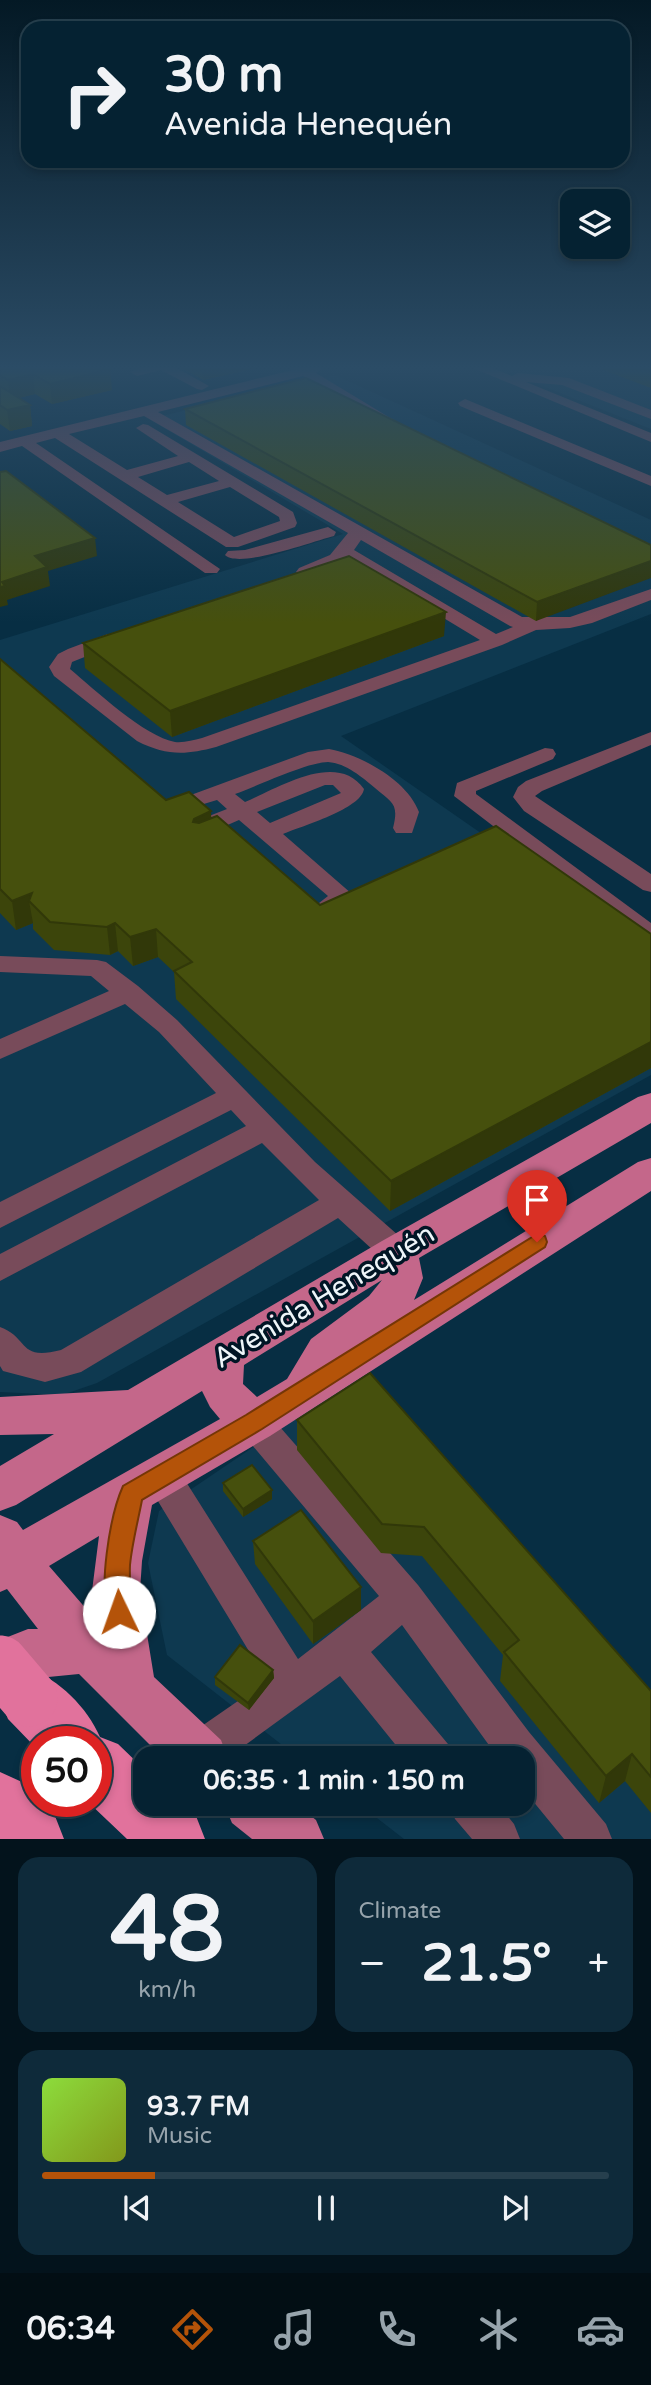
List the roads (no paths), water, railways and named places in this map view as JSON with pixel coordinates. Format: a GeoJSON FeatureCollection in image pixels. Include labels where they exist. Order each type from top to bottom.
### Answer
{"type":"FeatureCollection","features":[{"type":"Feature","properties":{"kind":"highway"},"geometry":{"type":"LineString","coordinates":[[0,1665],[57,1726]]}},
{"type":"Feature","properties":{"kind":"highway"},"geometry":{"type":"LineString","coordinates":[[112,1781],[173,1839]]}},
{"type":"Feature","properties":{"kind":"highway"},"geometry":{"type":"LineString","coordinates":[[0,1804],[32,1839]]}},
{"type":"Feature","properties":{"kind":"main road","name":"Avenida Henequén"},"geometry":{"type":"LineString","coordinates":[[0,1490],[396,1252],[651,1106]]}},
{"type":"Feature","properties":{"kind":"main road"},"geometry":{"type":"LineString","coordinates":[[190,1746],[89,1649],[5,1555],[147,1485],[254,1422],[651,1172]]}},
{"type":"Feature","properties":{"kind":"main road"},"geometry":{"type":"LineString","coordinates":[[300,1392],[320,1357],[389,1302],[400,1289],[403,1267],[396,1252]]}},
{"type":"Feature","properties":{"kind":"main road"},"geometry":{"type":"LineString","coordinates":[[225,1355],[219,1384],[233,1403],[254,1422]]}},
{"type":"Feature","properties":{"kind":"main road"},"geometry":{"type":"LineString","coordinates":[[0,1416],[133,1408]]}},
{"type":"Feature","properties":{"kind":"main road"},"geometry":{"type":"LineString","coordinates":[[130,1687],[116,1591],[118,1561],[147,1485]]}},
{"type":"Feature","properties":{"kind":"main road"},"geometry":{"type":"LineString","coordinates":[[0,1665],[28,1654],[89,1649]]}},
{"type":"Feature","properties":{"kind":"main road"},"geometry":{"type":"LineString","coordinates":[[267,1816],[297,1839]]}},
{"type":"Feature","properties":{"kind":"street"},"geometry":{"type":"LineString","coordinates":[[40,452],[211,569]]}},
{"type":"Feature","properties":{"kind":"street"},"geometry":{"type":"LineString","coordinates":[[86,452],[232,543]]}},
{"type":"Feature","properties":{"kind":"street"},"geometry":{"type":"LineString","coordinates":[[185,452],[287,515],[290,520],[286,526],[232,543],[227,547],[228,553],[243,556],[328,532]]}},
{"type":"Feature","properties":{"kind":"street"},"geometry":{"type":"LineString","coordinates":[[218,452],[507,618],[547,627],[578,623],[651,594]]}},
{"type":"Feature","properties":{"kind":"street"},"geometry":{"type":"LineString","coordinates":[[581,452],[651,481]]}},
{"type":"Feature","properties":{"kind":"street"},"geometry":{"type":"LineString","coordinates":[[123,476],[191,457]]}},
{"type":"Feature","properties":{"kind":"street"},"geometry":{"type":"LineString","coordinates":[[163,501],[232,482]]}},
{"type":"Feature","properties":{"kind":"street"},"geometry":{"type":"LineString","coordinates":[[281,580],[333,562],[346,552],[357,532]]}},
{"type":"Feature","properties":{"kind":"street"},"geometry":{"type":"LineString","coordinates":[[346,552],[495,641]]}},
{"type":"Feature","properties":{"kind":"street"},"geometry":{"type":"LineString","coordinates":[[139,630],[75,653],[61,662],[59,667],[61,672],[149,740],[171,748],[183,748],[209,743],[495,641],[532,625]]}},
{"type":"Feature","properties":{"kind":"street"},"geometry":{"type":"LineString","coordinates":[[651,738],[534,786],[524,797],[532,806],[651,885]]}},
{"type":"Feature","properties":{"kind":"street"},"geometry":{"type":"LineString","coordinates":[[545,754],[465,788],[465,796],[651,935]]}},
{"type":"Feature","properties":{"kind":"street"},"geometry":{"type":"LineString","coordinates":[[148,805],[172,808],[316,757],[340,755],[404,801],[408,812],[404,828]]}},
{"type":"Feature","properties":{"kind":"street"},"geometry":{"type":"LineString","coordinates":[[240,855],[210,828],[212,823],[330,776],[338,778],[353,789],[352,795],[346,800],[269,832]]}},
{"type":"Feature","properties":{"kind":"street"},"geometry":{"type":"LineString","coordinates":[[219,792],[340,894],[340,901],[322,913],[304,909]]}},
{"type":"Feature","properties":{"kind":"street"},"geometry":{"type":"LineString","coordinates":[[1,965],[97,968],[168,1026],[265,1128],[340,1202],[396,1252]]}},
{"type":"Feature","properties":{"kind":"street"},"geometry":{"type":"LineString","coordinates":[[0,1050],[129,992]]}},
{"type":"Feature","properties":{"kind":"street"},"geometry":{"type":"LineString","coordinates":[[0,1216],[234,1096]]}},
{"type":"Feature","properties":{"kind":"street"},"geometry":{"type":"LineString","coordinates":[[0,1269],[265,1128]]}},
{"type":"Feature","properties":{"kind":"street"},"geometry":{"type":"LineString","coordinates":[[0,1341],[15,1361],[45,1368],[69,1362],[340,1202]]}},
{"type":"Feature","properties":{"kind":"street"},"geometry":{"type":"LineString","coordinates":[[254,1422],[405,1598],[515,1746],[591,1839]]}},
{"type":"Feature","properties":{"kind":"street"},"geometry":{"type":"LineString","coordinates":[[147,1485],[292,1686]]}},
{"type":"Feature","properties":{"kind":"street"},"geometry":{"type":"LineString","coordinates":[[213,1746],[344,1650],[405,1598]]}},
{"type":"Feature","properties":{"kind":"street"},"geometry":{"type":"LineString","coordinates":[[344,1650],[422,1746]]}},
{"type":"Feature","properties":{"kind":"street"},"geometry":{"type":"LineString","coordinates":[[481,1816],[499,1839]]}}]}
